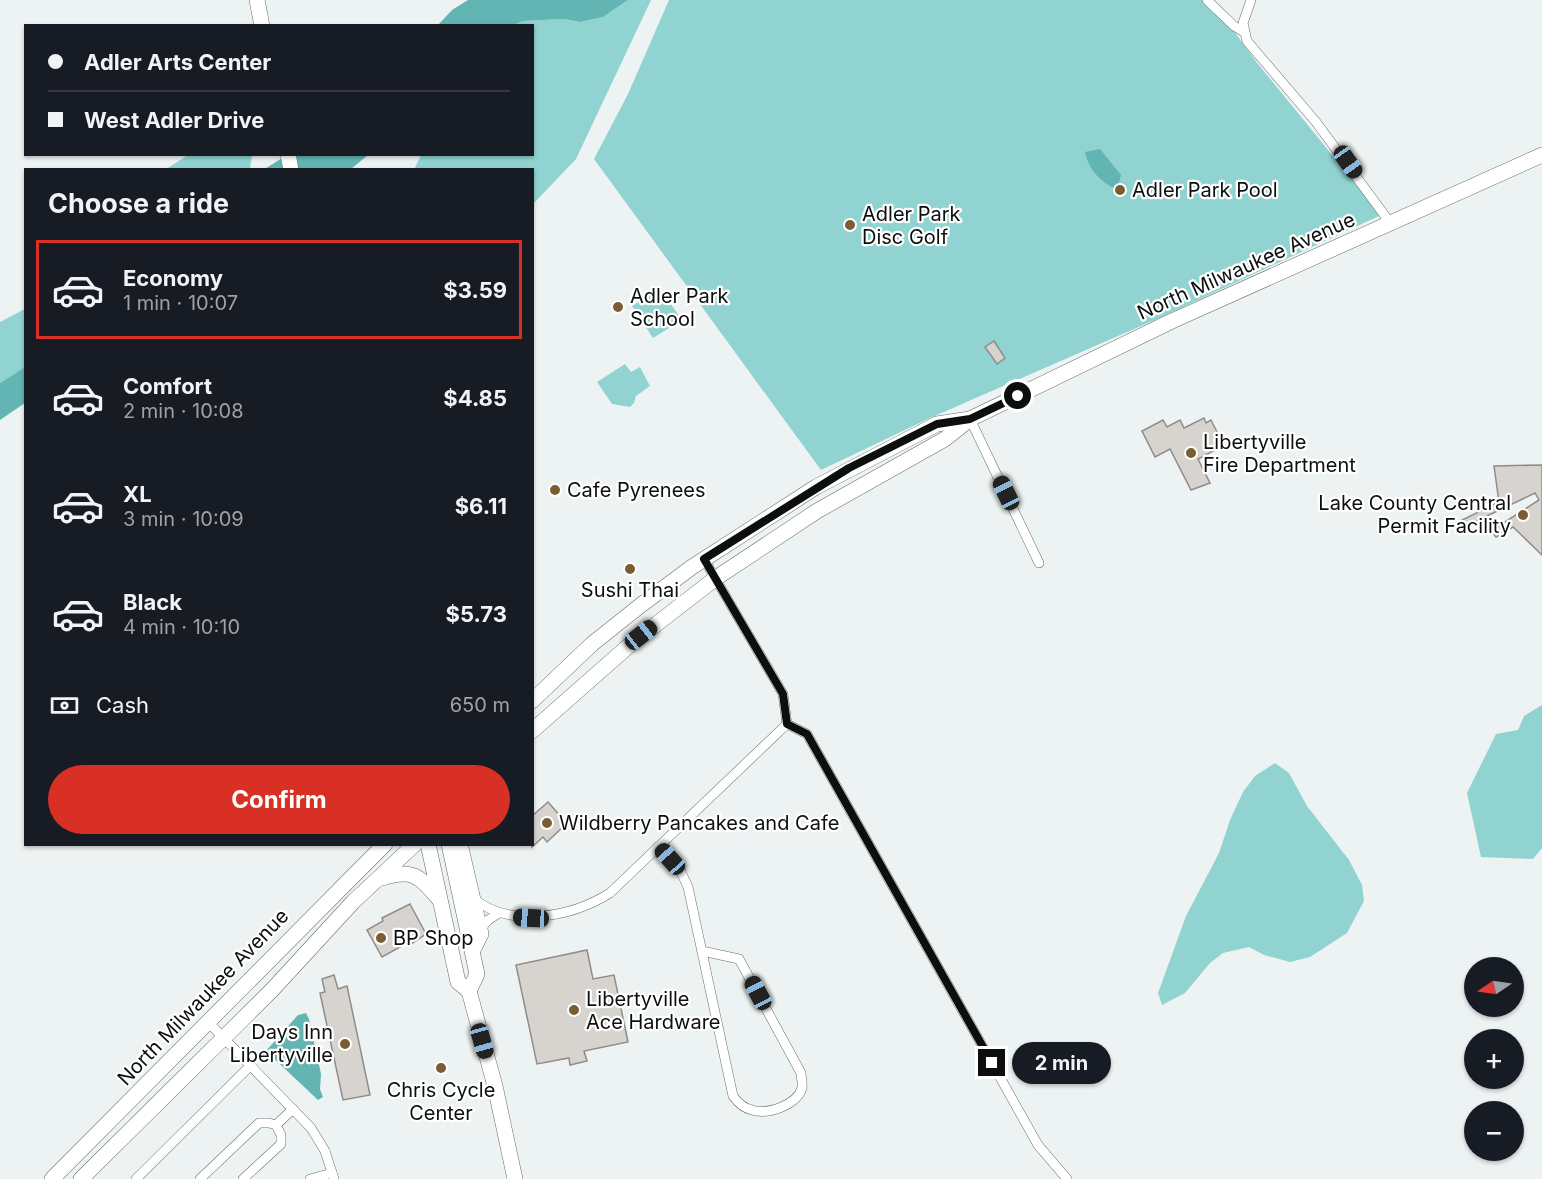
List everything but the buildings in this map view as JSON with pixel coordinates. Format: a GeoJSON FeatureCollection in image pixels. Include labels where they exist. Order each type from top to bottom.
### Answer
{"type":"FeatureCollection","features":[{"type":"Feature","properties":{"kind":"main road"},"geometry":{"type":"LineString","coordinates":[[257,0],[262,24]]}},
{"type":"Feature","properties":{"kind":"main road","name":"North Milwaukee Avenue"},"geometry":{"type":"LineString","coordinates":[[534,729],[632,642],[716,578],[817,511],[945,439],[970,419],[1172,321],[1542,155]]}},
{"type":"Feature","properties":{"kind":"main road","name":"North Milwaukee Avenue"},"geometry":{"type":"LineString","coordinates":[[534,699],[564,670],[641,605],[704,559],[849,468],[937,424],[970,419]]}},
{"type":"Feature","properties":{"kind":"main road"},"geometry":{"type":"LineString","coordinates":[[534,685],[564,670]]}},
{"type":"Feature","properties":{"kind":"main road","name":"North Milwaukee Avenue"},"geometry":{"type":"LineString","coordinates":[[81,1179],[279,982],[353,902],[413,846]]}},
{"type":"Feature","properties":{"kind":"main road"},"geometry":{"type":"LineString","coordinates":[[428,846],[458,982],[470,991]]}},
{"type":"Feature","properties":{"kind":"main road"},"geometry":{"type":"LineString","coordinates":[[449,846],[477,975],[470,991],[495,1086],[515,1179]]}},
{"type":"Feature","properties":{"kind":"main road"},"geometry":{"type":"LineString","coordinates":[[460,846],[481,933],[473,950]]}},
{"type":"Feature","properties":{"kind":"main road","name":"North Milwaukee Avenue"},"geometry":{"type":"LineString","coordinates":[[52,1179],[209,1023],[375,851]]}},
{"type":"Feature","properties":{"kind":"main road"},"geometry":{"type":"LineString","coordinates":[[379,879],[396,873],[412,874],[422,879],[440,901]]}},
{"type":"Feature","properties":{"kind":"street"},"geometry":{"type":"LineString","coordinates":[[1208,0],[1234,26],[1244,32]]}},
{"type":"Feature","properties":{"kind":"street"},"geometry":{"type":"LineString","coordinates":[[1251,0],[1243,23],[1244,32],[1261,59],[1348,162],[1391,224]]}},
{"type":"Feature","properties":{"kind":"street"},"geometry":{"type":"LineString","coordinates":[[970,419],[1039,563]]}},
{"type":"Feature","properties":{"kind":"street"},"geometry":{"type":"LineString","coordinates":[[704,559],[783,694],[787,724]]}},
{"type":"Feature","properties":{"kind":"street"},"geometry":{"type":"LineString","coordinates":[[472,897],[483,906],[500,913],[531,918],[596,902],[610,893],[787,724]]}},
{"type":"Feature","properties":{"kind":"street"},"geometry":{"type":"LineString","coordinates":[[787,724],[807,734],[1038,1145],[1064,1178]]}},
{"type":"Feature","properties":{"kind":"street"},"geometry":{"type":"LineString","coordinates":[[658,847],[681,872],[688,887],[732,1096],[740,1105],[753,1111],[785,1106],[796,1097],[802,1087],[801,1073],[740,959],[702,951]]}},
{"type":"Feature","properties":{"kind":"street"},"geometry":{"type":"LineString","coordinates":[[480,930],[488,920],[500,913]]}},
{"type":"Feature","properties":{"kind":"street"},"geometry":{"type":"LineString","coordinates":[[209,1023],[311,1128],[325,1151],[333,1176],[310,1179]]}},
{"type":"Feature","properties":{"kind":"street"},"geometry":{"type":"LineString","coordinates":[[136,1179],[251,1065]]}},
{"type":"Feature","properties":{"kind":"street"},"geometry":{"type":"LineString","coordinates":[[276,1125],[293,1109]]}},
{"type":"Feature","properties":{"kind":"street"},"geometry":{"type":"LineString","coordinates":[[200,1179],[259,1124],[269,1122],[276,1125],[281,1135],[281,1144],[243,1179]]}},
{"type":"Feature","properties":{"kind":"shaded area"},"geometry":{"type":"Polygon","coordinates":[[[468,0],[628,0],[603,17],[580,22],[564,19],[523,21],[515,24],[439,24],[452,10],[468,0]]]}},
{"type":"Feature","properties":{"kind":"shaded area"},"geometry":{"type":"Polygon","coordinates":[[[628,0],[651,0],[576,159],[534,203],[534,168],[415,168],[421,156],[534,156],[534,24],[513,24],[523,21],[564,19],[580,22],[603,17],[628,0]]]}},
{"type":"Feature","properties":{"kind":"shaded area"},"geometry":{"type":"Polygon","coordinates":[[[669,0],[1206,0],[1231,27],[1258,64],[1381,215],[1157,319],[930,418],[821,470],[594,159],[628,94],[669,0]]]}},
{"type":"Feature","properties":{"kind":"shaded area","name":"Adler Park Pool"},"geometry":{"type":"Polygon","coordinates":[[[1100,149],[1121,175],[1117,190],[1100,179],[1089,165],[1085,152],[1100,149]]]}},
{"type":"Feature","properties":{"kind":"shaded area"},"geometry":{"type":"Polygon","coordinates":[[[187,156],[252,156],[250,168],[168,168],[187,156]]]}},
{"type":"Feature","properties":{"kind":"shaded area"},"geometry":{"type":"Polygon","coordinates":[[[285,156],[367,156],[352,168],[266,168],[285,156]]]}},
{"type":"Feature","properties":{"kind":"shaded area"},"geometry":{"type":"Polygon","coordinates":[[[660,289],[682,320],[653,338],[632,306],[660,289]]]}},
{"type":"Feature","properties":{"kind":"shaded area"},"geometry":{"type":"Polygon","coordinates":[[[24,310],[24,368],[0,383],[0,322],[24,310]]]}},
{"type":"Feature","properties":{"kind":"shaded area"},"geometry":{"type":"Polygon","coordinates":[[[625,364],[631,372],[640,367],[650,386],[636,396],[630,407],[612,404],[597,382],[625,364]]]}},
{"type":"Feature","properties":{"kind":"shaded area"},"geometry":{"type":"Polygon","coordinates":[[[24,368],[24,404],[0,420],[0,383],[24,368]]]}},
{"type":"Feature","properties":{"kind":"shaded area"},"geometry":{"type":"Polygon","coordinates":[[[1542,705],[1542,848],[1533,859],[1481,857],[1467,793],[1496,734],[1518,730],[1524,716],[1542,705]]]}},
{"type":"Feature","properties":{"kind":"shaded area"},"geometry":{"type":"Polygon","coordinates":[[[1275,763],[1289,773],[1307,806],[1349,860],[1362,885],[1364,901],[1347,933],[1310,957],[1290,962],[1264,955],[1249,947],[1223,953],[1210,963],[1185,993],[1162,1005],[1158,993],[1186,916],[1219,853],[1230,820],[1243,792],[1255,776],[1275,763]]]}},
{"type":"Feature","properties":{"kind":"shaded area"},"geometry":{"type":"Polygon","coordinates":[[[306,1013],[321,1074],[320,1089],[323,1097],[318,1100],[266,1051],[298,1015],[306,1013]]]}},
{"type":"Feature","properties":{"kind":"place","name":"Adler Park Pool"},"geometry":{"type":"Point","coordinates":[1120,190]}},
{"type":"Feature","properties":{"kind":"place","name":"Adler Park Disc Golf"},"geometry":{"type":"Point","coordinates":[850,225]}},
{"type":"Feature","properties":{"kind":"place","name":"Adler Park School"},"geometry":{"type":"Point","coordinates":[618,307]}},
{"type":"Feature","properties":{"kind":"place","name":"Libertyville Fire Department"},"geometry":{"type":"Point","coordinates":[1191,453]}},
{"type":"Feature","properties":{"kind":"place","name":"Cafe Pyrenees"},"geometry":{"type":"Point","coordinates":[555,490]}},
{"type":"Feature","properties":{"kind":"place","name":"Lake County Central Permit Facility"},"geometry":{"type":"Point","coordinates":[1523,515]}},
{"type":"Feature","properties":{"kind":"place","name":"Sushi Thai"},"geometry":{"type":"Point","coordinates":[630,569]}},
{"type":"Feature","properties":{"kind":"place","name":"Wildberry Pancakes and Cafe"},"geometry":{"type":"Point","coordinates":[547,823]}},
{"type":"Feature","properties":{"kind":"place","name":"BP Shop"},"geometry":{"type":"Point","coordinates":[381,938]}},
{"type":"Feature","properties":{"kind":"place","name":"Libertyville Ace Hardware"},"geometry":{"type":"Point","coordinates":[574,1010]}},
{"type":"Feature","properties":{"kind":"place","name":"Days Inn Libertyville"},"geometry":{"type":"Point","coordinates":[345,1044]}},
{"type":"Feature","properties":{"kind":"place","name":"Chris Cycle Center"},"geometry":{"type":"Point","coordinates":[441,1068]}},
{"type":"Feature","properties":{"kind":"route"},"geometry":{"type":"LineString","coordinates":[[992,1063],[807,734],[787,724],[783,694],[704,559],[849,468],[937,424],[970,419],[1018,396]]}}]}
